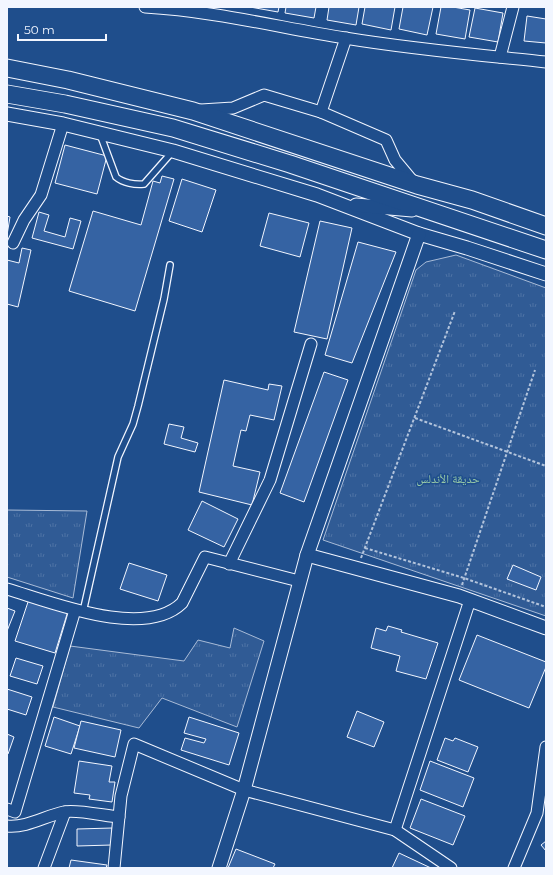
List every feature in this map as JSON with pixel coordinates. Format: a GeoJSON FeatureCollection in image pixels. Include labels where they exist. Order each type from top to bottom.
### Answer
{"type":"FeatureCollection","features":[{"type":"Feature","properties":{"kind":"main road"},"geometry":{"type":"LineString","coordinates":[[7,68],[68,80],[193,111],[417,186],[472,200],[546,226]]}},
{"type":"Feature","properties":{"kind":"main road"},"geometry":{"type":"LineString","coordinates":[[7,94],[65,104],[173,128],[290,164],[426,211],[546,250]]}},
{"type":"Feature","properties":{"kind":"street"},"geometry":{"type":"LineString","coordinates":[[145,7],[233,11],[346,38],[546,62]]}},
{"type":"Feature","properties":{"kind":"street"},"geometry":{"type":"LineString","coordinates":[[500,57],[514,7]]}},
{"type":"Feature","properties":{"kind":"street"},"geometry":{"type":"LineString","coordinates":[[321,112],[346,38]]}},
{"type":"Feature","properties":{"kind":"street"},"geometry":{"type":"LineString","coordinates":[[193,111],[233,108],[264,95],[321,112],[386,140],[395,160],[417,186]]}},
{"type":"Feature","properties":{"kind":"street"},"geometry":{"type":"LineString","coordinates":[[7,114],[63,124],[173,151],[340,204],[420,234],[546,274]]}},
{"type":"Feature","properties":{"kind":"street"},"geometry":{"type":"LineString","coordinates":[[14,243],[24,220],[41,195],[63,124]]}},
{"type":"Feature","properties":{"kind":"street"},"geometry":{"type":"LineString","coordinates":[[340,204],[426,211]]}},
{"type":"Feature","properties":{"kind":"street"},"geometry":{"type":"LineString","coordinates":[[219,868],[244,790],[307,555],[420,234]]}},
{"type":"Feature","properties":{"kind":"street"},"geometry":{"type":"LineString","coordinates":[[228,564],[270,480],[311,344]]}},
{"type":"Feature","properties":{"kind":"street"},"geometry":{"type":"LineString","coordinates":[[307,555],[464,598],[546,628]]}},
{"type":"Feature","properties":{"kind":"street"},"geometry":{"type":"LineString","coordinates":[[7,589],[94,616],[138,620],[167,614],[182,603],[205,557],[300,581]]}},
{"type":"Feature","properties":{"kind":"street"},"geometry":{"type":"LineString","coordinates":[[395,830],[464,598]]}},
{"type":"Feature","properties":{"kind":"street"},"geometry":{"type":"LineString","coordinates":[[7,809],[15,812],[79,611]]}},
{"type":"Feature","properties":{"kind":"street"},"geometry":{"type":"LineString","coordinates":[[114,868],[121,796],[134,744],[244,790],[395,830],[451,868]]}},
{"type":"Feature","properties":{"kind":"street"},"geometry":{"type":"LineString","coordinates":[[514,868],[537,813],[543,804],[546,747]]}},
{"type":"Feature","properties":{"kind":"street"},"geometry":{"type":"LineString","coordinates":[[7,826],[22,825],[65,812],[119,817]]}},
{"type":"Feature","properties":{"kind":"street"},"geometry":{"type":"LineString","coordinates":[[44,868],[65,812]]}},
{"type":"Feature","properties":{"kind":"lane"},"geometry":{"type":"LineString","coordinates":[[100,134],[116,177],[120,181],[139,185],[144,184],[173,151]]}},
{"type":"Feature","properties":{"kind":"lane"},"geometry":{"type":"LineString","coordinates":[[79,611],[116,463],[136,412],[164,299],[170,264]]}},
{"type":"Feature","properties":{"kind":"path"},"geometry":{"type":"LineString","coordinates":[[358,569],[455,311]]}},
{"type":"Feature","properties":{"kind":"path"},"geometry":{"type":"LineString","coordinates":[[464,598],[464,578],[535,370]]}},
{"type":"Feature","properties":{"kind":"path"},"geometry":{"type":"LineString","coordinates":[[415,418],[546,466]]}},
{"type":"Feature","properties":{"kind":"path"},"geometry":{"type":"LineString","coordinates":[[365,548],[464,578],[546,607]]}},
{"type":"Feature","properties":{"kind":"green space","name":"حديقة الأندلس"},"geometry":{"type":"Polygon","coordinates":[[[456,255],[546,288],[546,616],[323,540],[416,270],[426,262],[456,255]]]}},
{"type":"Feature","properties":{"kind":"green space"},"geometry":{"type":"Polygon","coordinates":[[[7,510],[87,511],[73,598],[7,577],[7,510]]]}},
{"type":"Feature","properties":{"kind":"green space"},"geometry":{"type":"Polygon","coordinates":[[[234,628],[264,641],[237,727],[162,698],[139,728],[53,707],[70,646],[184,661],[198,640],[230,648],[234,628]]]}},
{"type":"Feature","properties":{"kind":"building"},"geometry":{"type":"Polygon","coordinates":[[[250,7],[279,7],[278,12],[250,7]]]}},
{"type":"Feature","properties":{"kind":"building"},"geometry":{"type":"Polygon","coordinates":[[[286,7],[316,7],[314,18],[285,13],[286,7]]]}},
{"type":"Feature","properties":{"kind":"building"},"geometry":{"type":"Polygon","coordinates":[[[329,7],[359,7],[356,25],[327,20],[329,7]]]}},
{"type":"Feature","properties":{"kind":"building"},"geometry":{"type":"Polygon","coordinates":[[[365,7],[395,7],[391,30],[362,24],[365,7]]]}},
{"type":"Feature","properties":{"kind":"building"},"geometry":{"type":"Polygon","coordinates":[[[403,7],[433,7],[427,35],[399,29],[403,7]]]}},
{"type":"Feature","properties":{"kind":"building"},"geometry":{"type":"Polygon","coordinates":[[[441,7],[453,7],[470,10],[465,39],[436,34],[441,7]]]}},
{"type":"Feature","properties":{"kind":"building"},"geometry":{"type":"Polygon","coordinates":[[[475,8],[503,13],[498,42],[469,37],[475,8]]]}},
{"type":"Feature","properties":{"kind":"building"},"geometry":{"type":"Polygon","coordinates":[[[527,16],[546,19],[546,43],[524,41],[527,16]]]}},
{"type":"Feature","properties":{"kind":"building"},"geometry":{"type":"Polygon","coordinates":[[[65,145],[107,156],[97,194],[55,183],[65,145]]]}},
{"type":"Feature","properties":{"kind":"building"},"geometry":{"type":"Polygon","coordinates":[[[162,176],[174,179],[135,311],[69,291],[93,211],[141,225],[153,181],[160,183],[162,176]]]}},
{"type":"Feature","properties":{"kind":"building"},"geometry":{"type":"Polygon","coordinates":[[[182,179],[216,190],[202,232],[169,221],[182,179]]]}},
{"type":"Feature","properties":{"kind":"building"},"geometry":{"type":"Polygon","coordinates":[[[39,212],[49,215],[44,231],[65,237],[70,218],[81,221],[73,249],[32,238],[39,212]]]}},
{"type":"Feature","properties":{"kind":"building"},"geometry":{"type":"Polygon","coordinates":[[[269,213],[309,223],[300,257],[260,246],[269,213]]]}},
{"type":"Feature","properties":{"kind":"building"},"geometry":{"type":"Polygon","coordinates":[[[7,216],[10,217],[7,235],[7,216]]]}},
{"type":"Feature","properties":{"kind":"building"},"geometry":{"type":"Polygon","coordinates":[[[320,221],[352,228],[327,339],[294,332],[320,221]]]}},
{"type":"Feature","properties":{"kind":"building"},"geometry":{"type":"Polygon","coordinates":[[[358,242],[396,252],[352,363],[325,355],[358,242]]]}},
{"type":"Feature","properties":{"kind":"building"},"geometry":{"type":"Polygon","coordinates":[[[22,248],[31,250],[18,307],[7,304],[7,260],[19,263],[22,248]]]}},
{"type":"Feature","properties":{"kind":"building"},"geometry":{"type":"Polygon","coordinates":[[[324,372],[348,380],[304,502],[280,493],[324,372]]]}},
{"type":"Feature","properties":{"kind":"building"},"geometry":{"type":"Polygon","coordinates":[[[224,380],[268,390],[269,384],[282,386],[274,420],[250,415],[246,431],[241,430],[233,466],[260,472],[252,505],[199,492],[224,380]]]}},
{"type":"Feature","properties":{"kind":"building"},"geometry":{"type":"Polygon","coordinates":[[[169,424],[184,427],[181,438],[198,443],[195,452],[164,444],[169,424]]]}},
{"type":"Feature","properties":{"kind":"building"},"geometry":{"type":"Polygon","coordinates":[[[202,501],[238,519],[224,547],[188,530],[202,501]]]}},
{"type":"Feature","properties":{"kind":"building"},"geometry":{"type":"Polygon","coordinates":[[[129,563],[167,575],[158,601],[120,589],[129,563]]]}},
{"type":"Feature","properties":{"kind":"building"},"geometry":{"type":"Polygon","coordinates":[[[513,565],[541,577],[536,590],[507,579],[513,565]]]}},
{"type":"Feature","properties":{"kind":"building"},"geometry":{"type":"Polygon","coordinates":[[[29,599],[68,611],[55,653],[15,641],[29,599]]]}},
{"type":"Feature","properties":{"kind":"building"},"geometry":{"type":"Polygon","coordinates":[[[7,608],[15,611],[7,631],[7,608]]]}},
{"type":"Feature","properties":{"kind":"building"},"geometry":{"type":"Polygon","coordinates":[[[388,626],[402,630],[401,632],[438,643],[426,679],[396,671],[400,656],[371,648],[376,628],[386,631],[388,626]]]}},
{"type":"Feature","properties":{"kind":"building"},"geometry":{"type":"Polygon","coordinates":[[[477,635],[546,662],[546,667],[529,708],[459,680],[477,635]]]}},
{"type":"Feature","properties":{"kind":"building"},"geometry":{"type":"Polygon","coordinates":[[[16,658],[43,666],[37,684],[10,676],[16,658]]]}},
{"type":"Feature","properties":{"kind":"building"},"geometry":{"type":"Polygon","coordinates":[[[7,689],[32,697],[26,715],[7,709],[7,689]]]}},
{"type":"Feature","properties":{"kind":"building"},"geometry":{"type":"Polygon","coordinates":[[[357,711],[384,722],[374,747],[347,737],[357,711]]]}},
{"type":"Feature","properties":{"kind":"building"},"geometry":{"type":"Polygon","coordinates":[[[54,717],[80,726],[71,754],[45,746],[54,717]]]}},
{"type":"Feature","properties":{"kind":"building"},"geometry":{"type":"Polygon","coordinates":[[[189,717],[239,733],[229,765],[181,750],[185,738],[204,743],[206,739],[184,733],[189,717]]]}},
{"type":"Feature","properties":{"kind":"building"},"geometry":{"type":"Polygon","coordinates":[[[81,721],[121,730],[115,757],[74,748],[81,721]]]}},
{"type":"Feature","properties":{"kind":"building"},"geometry":{"type":"Polygon","coordinates":[[[7,734],[14,737],[8,754],[7,754],[7,734]]]}},
{"type":"Feature","properties":{"kind":"building"},"geometry":{"type":"Polygon","coordinates":[[[445,738],[453,741],[455,738],[478,747],[468,772],[437,760],[445,738]]]}},
{"type":"Feature","properties":{"kind":"building"},"geometry":{"type":"Polygon","coordinates":[[[79,761],[112,766],[109,782],[115,782],[112,802],[89,799],[90,795],[74,793],[79,761]]]}},
{"type":"Feature","properties":{"kind":"building"},"geometry":{"type":"Polygon","coordinates":[[[430,761],[474,778],[463,807],[420,790],[430,761]]]}},
{"type":"Feature","properties":{"kind":"building"},"geometry":{"type":"Polygon","coordinates":[[[421,799],[465,816],[453,845],[410,828],[421,799]]]}},
{"type":"Feature","properties":{"kind":"building"},"geometry":{"type":"Polygon","coordinates":[[[112,828],[112,845],[77,846],[77,829],[112,828]]]}},
{"type":"Feature","properties":{"kind":"building"},"geometry":{"type":"Polygon","coordinates":[[[546,841],[546,851],[541,845],[546,841]]]}},
{"type":"Feature","properties":{"kind":"building"},"geometry":{"type":"Polygon","coordinates":[[[236,849],[275,864],[273,868],[228,868],[236,849]]]}},
{"type":"Feature","properties":{"kind":"building"},"geometry":{"type":"Polygon","coordinates":[[[399,853],[431,868],[392,868],[399,853]]]}},
{"type":"Feature","properties":{"kind":"building"},"geometry":{"type":"Polygon","coordinates":[[[71,860],[107,865],[106,868],[69,868],[71,860]]]}}]}
